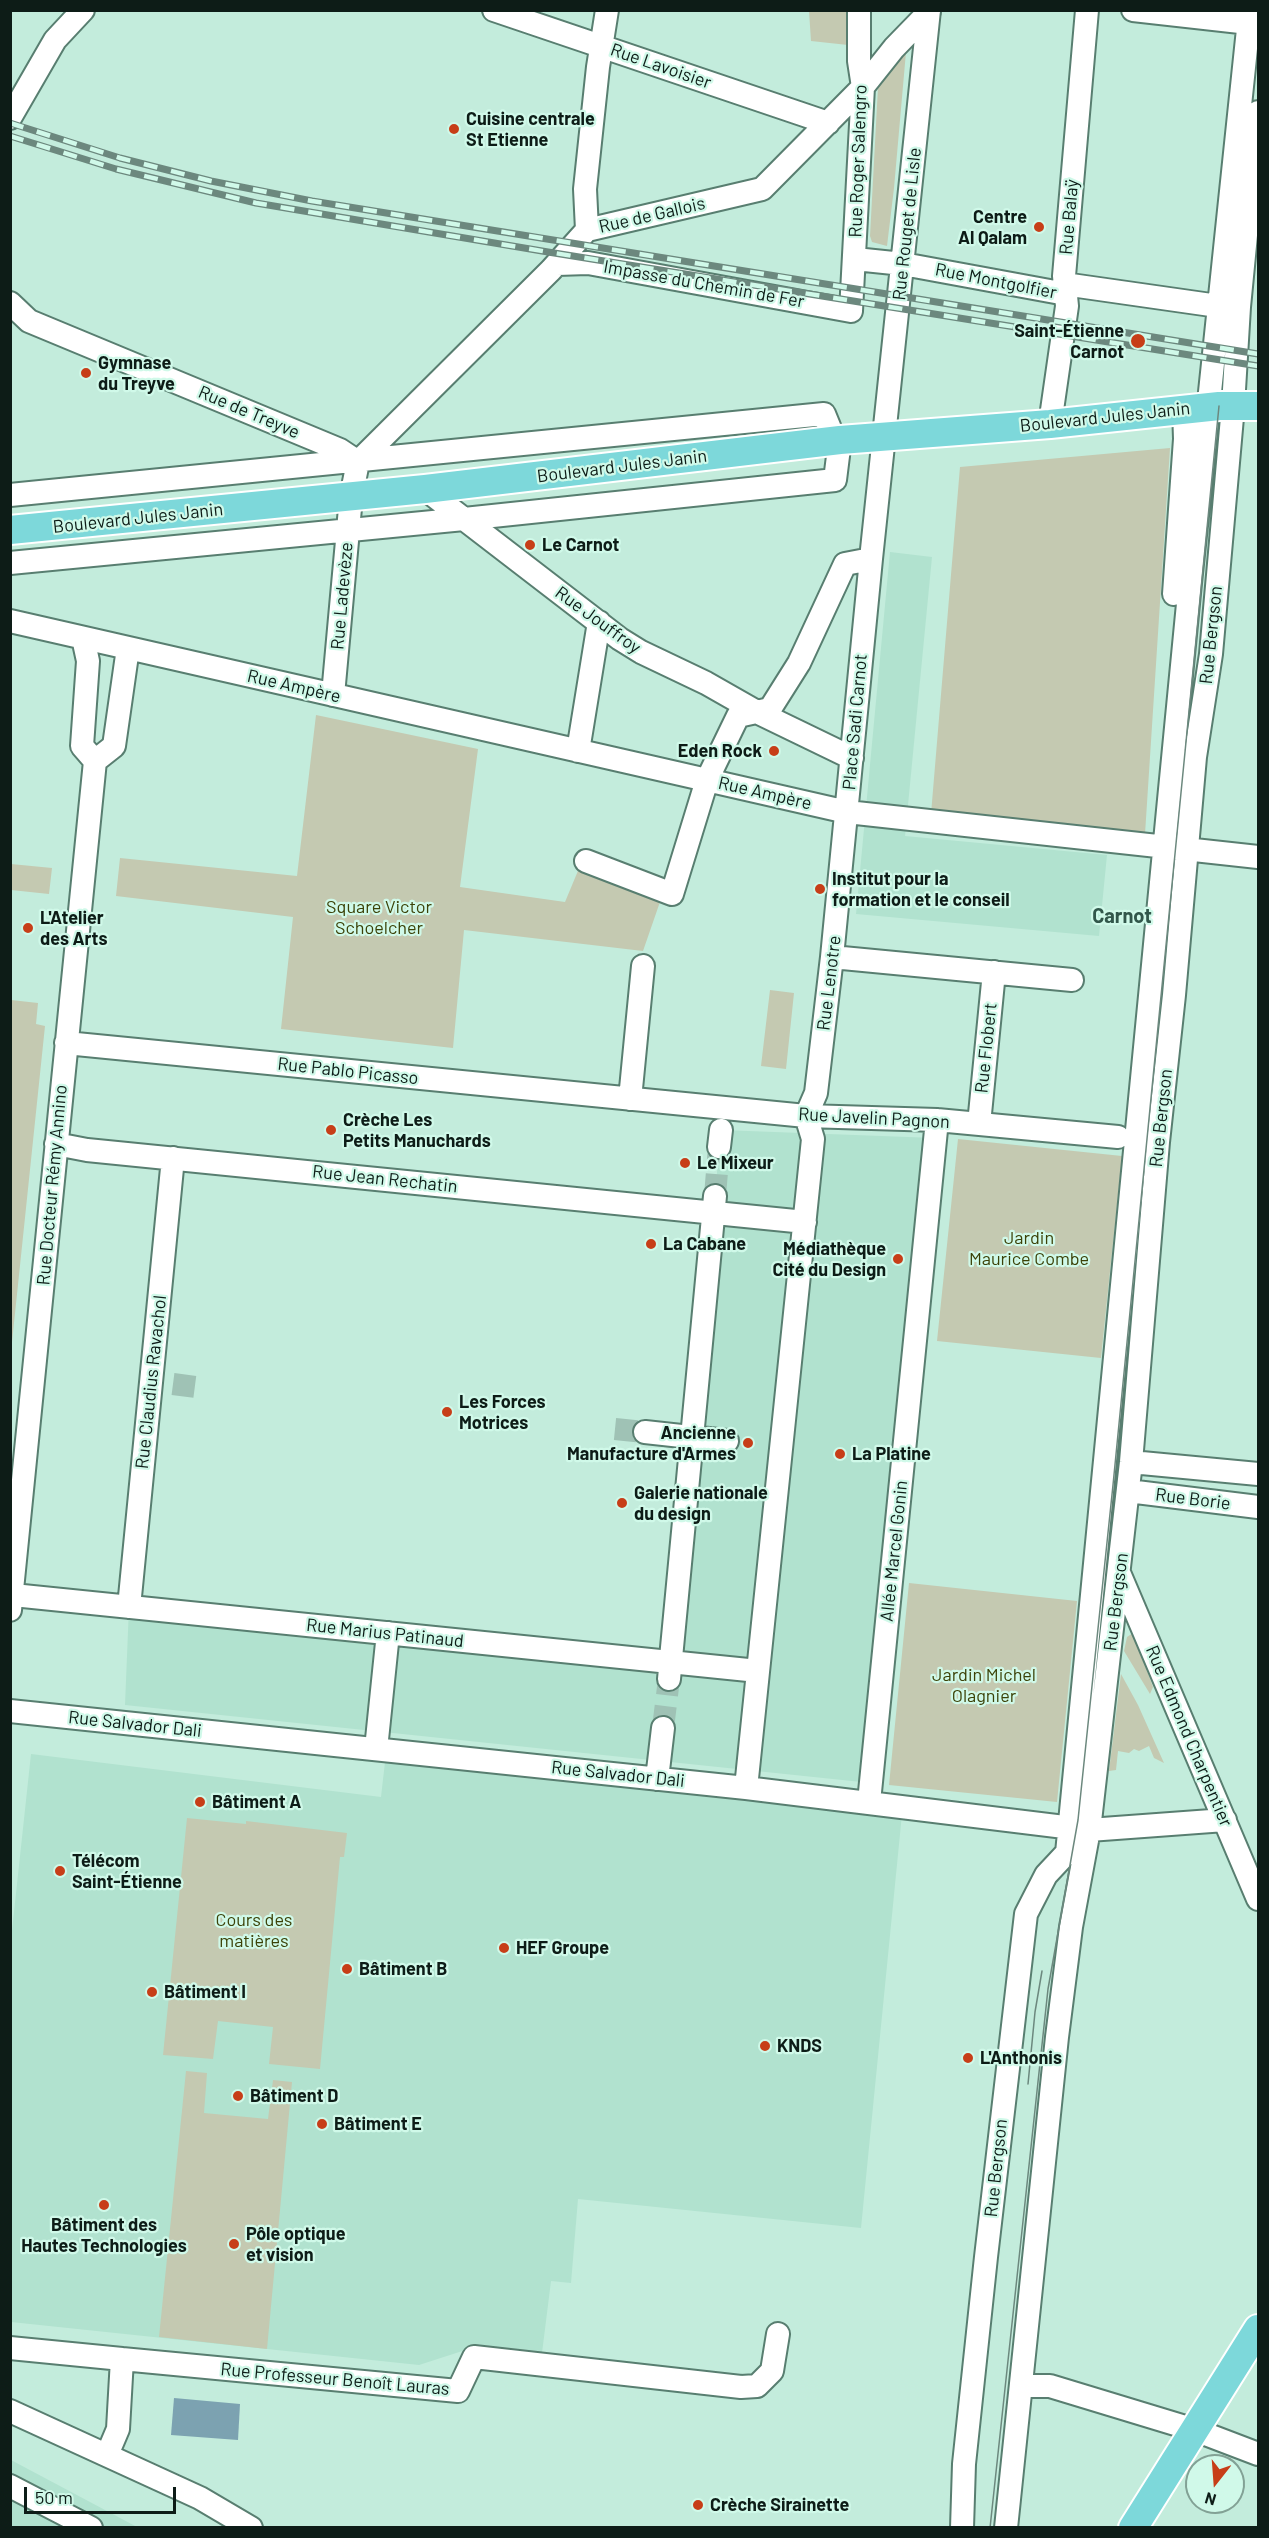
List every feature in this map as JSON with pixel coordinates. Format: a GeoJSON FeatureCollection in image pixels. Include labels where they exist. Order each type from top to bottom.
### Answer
{"type":"FeatureCollection","features":[{"type":"Feature","properties":{"kind":"main road","name":"Boulevard Jules Janin"},"geometry":{"type":"LineString","coordinates":[[10,530],[351,497],[837,441],[1050,423],[1221,402]]}},
{"type":"Feature","properties":{"kind":"main road"},"geometry":{"type":"LineString","coordinates":[[1133,2528],[1258,2329]]}},
{"type":"Feature","properties":{"kind":"street"},"geometry":{"type":"LineString","coordinates":[[10,118],[56,40],[83,10]]}},
{"type":"Feature","properties":{"kind":"street","name":"Rue Lavoisier"},"geometry":{"type":"LineString","coordinates":[[494,10],[828,123]]}},
{"type":"Feature","properties":{"kind":"street"},"geometry":{"type":"LineString","coordinates":[[587,230],[585,189],[607,10]]}},
{"type":"Feature","properties":{"kind":"street","name":"Rue Roger Salengro"},"geometry":{"type":"LineString","coordinates":[[851,311],[863,87],[859,61],[859,10]]}},
{"type":"Feature","properties":{"kind":"street","name":"Rue Balaÿ"},"geometry":{"type":"LineString","coordinates":[[1050,423],[1067,306],[1065,289],[1087,10]]}},
{"type":"Feature","properties":{"kind":"street"},"geometry":{"type":"LineString","coordinates":[[1133,10],[1254,18]]}},
{"type":"Feature","properties":{"kind":"street","name":"Rue de Gallois"},"geometry":{"type":"LineString","coordinates":[[358,462],[557,264],[587,230],[762,189],[863,87],[894,48],[929,11]]}},
{"type":"Feature","properties":{"kind":"street","name":"Rue Rouget de Lisle"},"geometry":{"type":"LineString","coordinates":[[885,437],[929,11]]}},
{"type":"Feature","properties":{"kind":"street"},"geometry":{"type":"LineString","coordinates":[[1079,1829],[1169,848],[1221,402],[1254,18]]}},
{"type":"Feature","properties":{"kind":"street"},"geometry":{"type":"LineString","coordinates":[[1221,402],[1254,18]]}},
{"type":"Feature","properties":{"kind":"street"},"geometry":{"type":"LineString","coordinates":[[1221,402],[1239,307],[1258,112]]}},
{"type":"Feature","properties":{"kind":"street","name":"Rue Montgolfier"},"geometry":{"type":"LineString","coordinates":[[855,259],[903,264],[1065,289],[1211,305]]}},
{"type":"Feature","properties":{"kind":"street","name":"Impasse du Chemin de Fer"},"geometry":{"type":"LineString","coordinates":[[557,264],[588,263],[851,311]]}},
{"type":"Feature","properties":{"kind":"street","name":"Rue de Treyve"},"geometry":{"type":"LineString","coordinates":[[10,303],[29,321],[340,450],[358,462]]}},
{"type":"Feature","properties":{"kind":"street"},"geometry":{"type":"LineString","coordinates":[[10,495],[824,414],[837,441],[835,480],[348,531],[10,563]]}},
{"type":"Feature","properties":{"kind":"street","name":"Place Sadi Carnot"},"geometry":{"type":"LineString","coordinates":[[885,437],[847,812],[1258,857]]}},
{"type":"Feature","properties":{"kind":"street"},"geometry":{"type":"LineString","coordinates":[[351,497],[358,462]]}},
{"type":"Feature","properties":{"kind":"street","name":"Rue Jouffroy"},"geometry":{"type":"LineString","coordinates":[[424,489],[641,652],[706,682],[757,712],[852,758]]}},
{"type":"Feature","properties":{"kind":"street","name":"Rue Ladevèze"},"geometry":{"type":"LineString","coordinates":[[333,695],[351,497]]}},
{"type":"Feature","properties":{"kind":"street"},"geometry":{"type":"LineString","coordinates":[[586,861],[672,894],[707,780],[738,716],[770,708],[799,663],[845,564],[871,559]]}},
{"type":"Feature","properties":{"kind":"street","name":"Rue Ampère"},"geometry":{"type":"LineString","coordinates":[[10,621],[847,812]]}},
{"type":"Feature","properties":{"kind":"street"},"geometry":{"type":"LineString","coordinates":[[578,751],[599,622]]}},
{"type":"Feature","properties":{"kind":"street"},"geometry":{"type":"LineString","coordinates":[[83,638],[88,661],[82,746],[95,761],[114,746],[128,648]]}},
{"type":"Feature","properties":{"kind":"street","name":"Rue Docteur Rémy Annino"},"geometry":{"type":"LineString","coordinates":[[12,1603],[95,761]]}},
{"type":"Feature","properties":{"kind":"street","name":"Rue Lenotre"},"geometry":{"type":"LineString","coordinates":[[806,1116],[816,1093],[847,812]]}},
{"type":"Feature","properties":{"kind":"street","name":"Rue Bergson"},"geometry":{"type":"LineString","coordinates":[[1006,2528],[1071,1927],[1079,1829],[1120,1574],[1131,1462],[1158,1142],[1169,848]]}},
{"type":"Feature","properties":{"kind":"street"},"geometry":{"type":"LineString","coordinates":[[832,957],[1072,980]]}},
{"type":"Feature","properties":{"kind":"street"},"geometry":{"type":"LineString","coordinates":[[630,1099],[642,966]]}},
{"type":"Feature","properties":{"kind":"street","name":"Rue Flobert"},"geometry":{"type":"LineString","coordinates":[[979,1124],[994,972]]}},
{"type":"Feature","properties":{"kind":"street","name":"Rue Pablo Picasso"},"geometry":{"type":"LineString","coordinates":[[66,1043],[630,1099]]}},
{"type":"Feature","properties":{"kind":"street","name":"Rue Javelin Pagnon"},"geometry":{"type":"LineString","coordinates":[[630,1099],[806,1116],[937,1120],[1118,1137]]}},
{"type":"Feature","properties":{"kind":"street"},"geometry":{"type":"LineString","coordinates":[[746,1788],[758,1671],[775,1446],[805,1222],[813,1138],[806,1116]]}},
{"type":"Feature","properties":{"kind":"street","name":"Allée Marcel Gonin"},"geometry":{"type":"LineString","coordinates":[[869,1802],[937,1120]]}},
{"type":"Feature","properties":{"kind":"street","name":"Rue Jean Rechatin"},"geometry":{"type":"LineString","coordinates":[[56,1144],[87,1150],[173,1158],[714,1204],[805,1222]]}},
{"type":"Feature","properties":{"kind":"street","name":"Rue Claudius Ravachol"},"geometry":{"type":"LineString","coordinates":[[129,1607],[162,1383],[173,1158]]}},
{"type":"Feature","properties":{"kind":"street"},"geometry":{"type":"LineString","coordinates":[[670,1670],[714,1204]]}},
{"type":"Feature","properties":{"kind":"street"},"geometry":{"type":"LineString","coordinates":[[645,1432],[727,1441]]}},
{"type":"Feature","properties":{"kind":"street","name":"Rue Borie"},"geometry":{"type":"LineString","coordinates":[[1131,1462],[1258,1474]]}},
{"type":"Feature","properties":{"kind":"street"},"geometry":{"type":"LineString","coordinates":[[1195,1499],[1200,1468]]}},
{"type":"Feature","properties":{"kind":"street","name":"Rue Borie"},"geometry":{"type":"LineString","coordinates":[[1128,1491],[1258,1507]]}},
{"type":"Feature","properties":{"kind":"street","name":"Rue Edmond Charpentier"},"geometry":{"type":"LineString","coordinates":[[1120,1574],[1258,1899]]}},
{"type":"Feature","properties":{"kind":"street","name":"Rue Marius Patinaud"},"geometry":{"type":"LineString","coordinates":[[12,1603],[129,1607],[388,1633],[670,1670],[758,1671]]}},
{"type":"Feature","properties":{"kind":"street"},"geometry":{"type":"LineString","coordinates":[[376,1749],[388,1633]]}},
{"type":"Feature","properties":{"kind":"street","name":"Rue Salvador Dali"},"geometry":{"type":"LineString","coordinates":[[10,1711],[746,1788],[1079,1829],[1225,1820]]}},
{"type":"Feature","properties":{"kind":"street"},"geometry":{"type":"LineString","coordinates":[[657,1779],[663,1728]]}},
{"type":"Feature","properties":{"kind":"street","name":"Rue Bergson"},"geometry":{"type":"LineString","coordinates":[[962,2528],[964,2464],[1026,1914],[1046,1875],[1067,1854],[1079,1829]]}},
{"type":"Feature","properties":{"kind":"street","name":"Rue Professeur Benoît Lauras"},"geometry":{"type":"LineString","coordinates":[[122,2359],[458,2391],[474,2357],[741,2387],[757,2386],[772,2371],[778,2334]]}},
{"type":"Feature","properties":{"kind":"street"},"geometry":{"type":"LineString","coordinates":[[10,2348],[122,2359],[118,2429],[107,2455]]}},
{"type":"Feature","properties":{"kind":"street"},"geometry":{"type":"LineString","coordinates":[[1021,2386],[1050,2385],[1196,2430],[1258,2454]]}},
{"type":"Feature","properties":{"kind":"street"},"geometry":{"type":"LineString","coordinates":[[10,2411],[222,2509],[251,2528]]}},
{"type":"Feature","properties":{"kind":"street"},"geometry":{"type":"LineString","coordinates":[[10,2486],[91,2528]]}},
{"type":"Feature","properties":{"kind":"shaded area"},"geometry":{"type":"Polygon","coordinates":[[[890,552],[932,557],[905,836],[1107,855],[1099,936],[856,914],[890,552]]]}},
{"type":"Feature","properties":{"kind":"shaded area"},"geometry":{"type":"Polygon","coordinates":[[[721,1130],[935,1138],[871,1783],[125,1705],[129,1607],[671,1662],[721,1130]]]}},
{"type":"Feature","properties":{"kind":"shaded area"},"geometry":{"type":"Polygon","coordinates":[[[31,1754],[381,1797],[385,1762],[902,1814],[861,2228],[578,2199],[571,2283],[551,2281],[542,2353],[481,2345],[419,2365],[11,2322],[10,1949],[31,1754]]]}},
{"type":"Feature","properties":{"kind":"shaded area"},"geometry":{"type":"Polygon","coordinates":[[[11,2460],[137,2527],[11,2527],[11,2460]]]}},
{"type":"Feature","properties":{"kind":"green space"},"geometry":{"type":"Polygon","coordinates":[[[809,11],[848,11],[848,45],[811,41],[809,11]]]}},
{"type":"Feature","properties":{"kind":"green space"},"geometry":{"type":"Polygon","coordinates":[[[906,52],[887,246],[872,242],[870,236],[878,87],[906,52]]]}},
{"type":"Feature","properties":{"kind":"green space"},"geometry":{"type":"Polygon","coordinates":[[[1170,448],[1145,834],[931,814],[960,467],[1170,448]]]}},
{"type":"Feature","properties":{"kind":"green space","name":"Square Victor Schoelcher"},"geometry":{"type":"Polygon","coordinates":[[[316,715],[478,749],[460,887],[565,902],[580,866],[661,899],[643,951],[464,930],[453,1048],[281,1029],[293,917],[116,896],[120,858],[297,876],[316,715]]]}},
{"type":"Feature","properties":{"kind":"green space"},"geometry":{"type":"Polygon","coordinates":[[[11,864],[52,868],[49,894],[11,890],[11,864]]]}},
{"type":"Feature","properties":{"kind":"green space"},"geometry":{"type":"Polygon","coordinates":[[[770,990],[794,993],[786,1069],[761,1066],[770,990]]]}},
{"type":"Feature","properties":{"kind":"green space"},"geometry":{"type":"Polygon","coordinates":[[[11,1000],[38,1003],[36,1024],[45,1026],[12,1342],[11,1000]]]}},
{"type":"Feature","properties":{"kind":"green space","name":"Jardin Maurice Combe"},"geometry":{"type":"Polygon","coordinates":[[[958,1139],[1122,1156],[1101,1358],[937,1341],[958,1139]]]}},
{"type":"Feature","properties":{"kind":"green space","name":"Jardin Michel Olagnier"},"geometry":{"type":"Polygon","coordinates":[[[909,1583],[1077,1601],[1057,1802],[889,1785],[909,1583]]]}},
{"type":"Feature","properties":{"kind":"green space"},"geometry":{"type":"Polygon","coordinates":[[[1133,1633],[1153,1687],[1150,1694],[1124,1651],[1127,1637],[1133,1633]]]}},
{"type":"Feature","properties":{"kind":"green space"},"geometry":{"type":"Polygon","coordinates":[[[1121,1674],[1138,1705],[1164,1763],[1154,1758],[1149,1746],[1139,1751],[1134,1749],[1129,1753],[1118,1751],[1116,1770],[1109,1771],[1121,1674]]]}},
{"type":"Feature","properties":{"kind":"green space","name":"Cours des matières"},"geometry":{"type":"Polygon","coordinates":[[[187,1818],[246,1824],[246,1821],[347,1833],[344,1857],[340,1857],[320,2069],[269,2064],[273,2027],[218,2021],[213,2059],[163,2055],[187,1818]]]}},
{"type":"Feature","properties":{"kind":"green space"},"geometry":{"type":"Polygon","coordinates":[[[186,2071],[207,2073],[204,2113],[268,2119],[273,2080],[292,2082],[267,2349],[159,2337],[186,2071]]]}},
{"type":"Feature","properties":{"kind":"water"},"geometry":{"type":"Polygon","coordinates":[[[174,2398],[240,2404],[238,2440],[171,2435],[174,2398]]]}},
{"type":"Feature","properties":{"kind":"tunnel"},"geometry":{"type":"LineString","coordinates":[[715,1196],[719,1147]]}},
{"type":"Feature","properties":{"kind":"tunnel"},"geometry":{"type":"LineString","coordinates":[[173,1384],[204,1388]]}},
{"type":"Feature","properties":{"kind":"tunnel"},"geometry":{"type":"LineString","coordinates":[[615,1429],[645,1432]]}},
{"type":"Feature","properties":{"kind":"tunnel"},"geometry":{"type":"LineString","coordinates":[[663,1728],[669,1679]]}},
{"type":"Feature","properties":{"kind":"tram line"},"geometry":{"type":"LineString","coordinates":[[990,2528],[1048,1989],[1078,1820],[1219,406]]}},
{"type":"Feature","properties":{"kind":"tram line"},"geometry":{"type":"LineString","coordinates":[[1028,2084],[1035,2012],[1042,1971]]}},
{"type":"Feature","properties":{"kind":"railway"},"geometry":{"type":"LineString","coordinates":[[10,123],[120,158],[211,181],[312,201],[1258,354]]}},
{"type":"Feature","properties":{"kind":"railway"},"geometry":{"type":"LineString","coordinates":[[10,136],[116,169],[256,203],[1258,366]]}},
{"type":"Feature","properties":{"kind":"place","name":"Cuisine centrale St Etienne"},"geometry":{"type":"Point","coordinates":[454,129]}},
{"type":"Feature","properties":{"kind":"place","name":"Centre Al Qalam"},"geometry":{"type":"Point","coordinates":[1039,227]}},
{"type":"Feature","properties":{"kind":"place","name":"Saint-Étienne Carnot"},"geometry":{"type":"Point","coordinates":[1138,341]}},
{"type":"Feature","properties":{"kind":"place","name":"Gymnase du Treyve"},"geometry":{"type":"Point","coordinates":[86,373]}},
{"type":"Feature","properties":{"kind":"place","name":"Le Carnot"},"geometry":{"type":"Point","coordinates":[530,545]}},
{"type":"Feature","properties":{"kind":"place","name":"Eden Rock"},"geometry":{"type":"Point","coordinates":[774,751]}},
{"type":"Feature","properties":{"kind":"place","name":"Institut pour la formation et le conseil"},"geometry":{"type":"Point","coordinates":[820,889]}},
{"type":"Feature","properties":{"kind":"place","name":"L'Atelier des Arts"},"geometry":{"type":"Point","coordinates":[28,928]}},
{"type":"Feature","properties":{"kind":"place","name":"Crèche Les Petits Manuchards"},"geometry":{"type":"Point","coordinates":[331,1130]}},
{"type":"Feature","properties":{"kind":"place","name":"Le Mixeur"},"geometry":{"type":"Point","coordinates":[685,1163]}},
{"type":"Feature","properties":{"kind":"place","name":"La Cabane"},"geometry":{"type":"Point","coordinates":[651,1244]}},
{"type":"Feature","properties":{"kind":"place","name":"Médiathèque Cité du Design"},"geometry":{"type":"Point","coordinates":[898,1259]}},
{"type":"Feature","properties":{"kind":"place","name":"Les Forces Motrices"},"geometry":{"type":"Point","coordinates":[447,1412]}},
{"type":"Feature","properties":{"kind":"place","name":"Ancienne Manufacture d'Armes"},"geometry":{"type":"Point","coordinates":[748,1443]}},
{"type":"Feature","properties":{"kind":"place","name":"La Platine"},"geometry":{"type":"Point","coordinates":[840,1454]}},
{"type":"Feature","properties":{"kind":"place","name":"Galerie nationale du design"},"geometry":{"type":"Point","coordinates":[622,1503]}},
{"type":"Feature","properties":{"kind":"place","name":"Bâtiment A"},"geometry":{"type":"Point","coordinates":[200,1802]}},
{"type":"Feature","properties":{"kind":"place","name":"Télécom Saint-Étienne"},"geometry":{"type":"Point","coordinates":[60,1871]}},
{"type":"Feature","properties":{"kind":"place","name":"HEF Groupe"},"geometry":{"type":"Point","coordinates":[504,1948]}},
{"type":"Feature","properties":{"kind":"place","name":"Bâtiment B"},"geometry":{"type":"Point","coordinates":[347,1969]}},
{"type":"Feature","properties":{"kind":"place","name":"Bâtiment I"},"geometry":{"type":"Point","coordinates":[152,1992]}},
{"type":"Feature","properties":{"kind":"place","name":"KNDS"},"geometry":{"type":"Point","coordinates":[765,2046]}},
{"type":"Feature","properties":{"kind":"place","name":"L'Anthonis"},"geometry":{"type":"Point","coordinates":[968,2058]}},
{"type":"Feature","properties":{"kind":"place","name":"Bâtiment D"},"geometry":{"type":"Point","coordinates":[238,2096]}},
{"type":"Feature","properties":{"kind":"place","name":"Bâtiment E"},"geometry":{"type":"Point","coordinates":[322,2124]}},
{"type":"Feature","properties":{"kind":"place","name":"Bâtiment des Hautes Technologies"},"geometry":{"type":"Point","coordinates":[104,2205]}},
{"type":"Feature","properties":{"kind":"place","name":"Pôle optique et vision"},"geometry":{"type":"Point","coordinates":[234,2244]}},
{"type":"Feature","properties":{"kind":"place","name":"Crèche Sirainette"},"geometry":{"type":"Point","coordinates":[698,2505]}},
{"type":"Feature","properties":{"kind":"district","name":"Carnot"},"geometry":{"type":"Point","coordinates":[1122,916]}}]}
